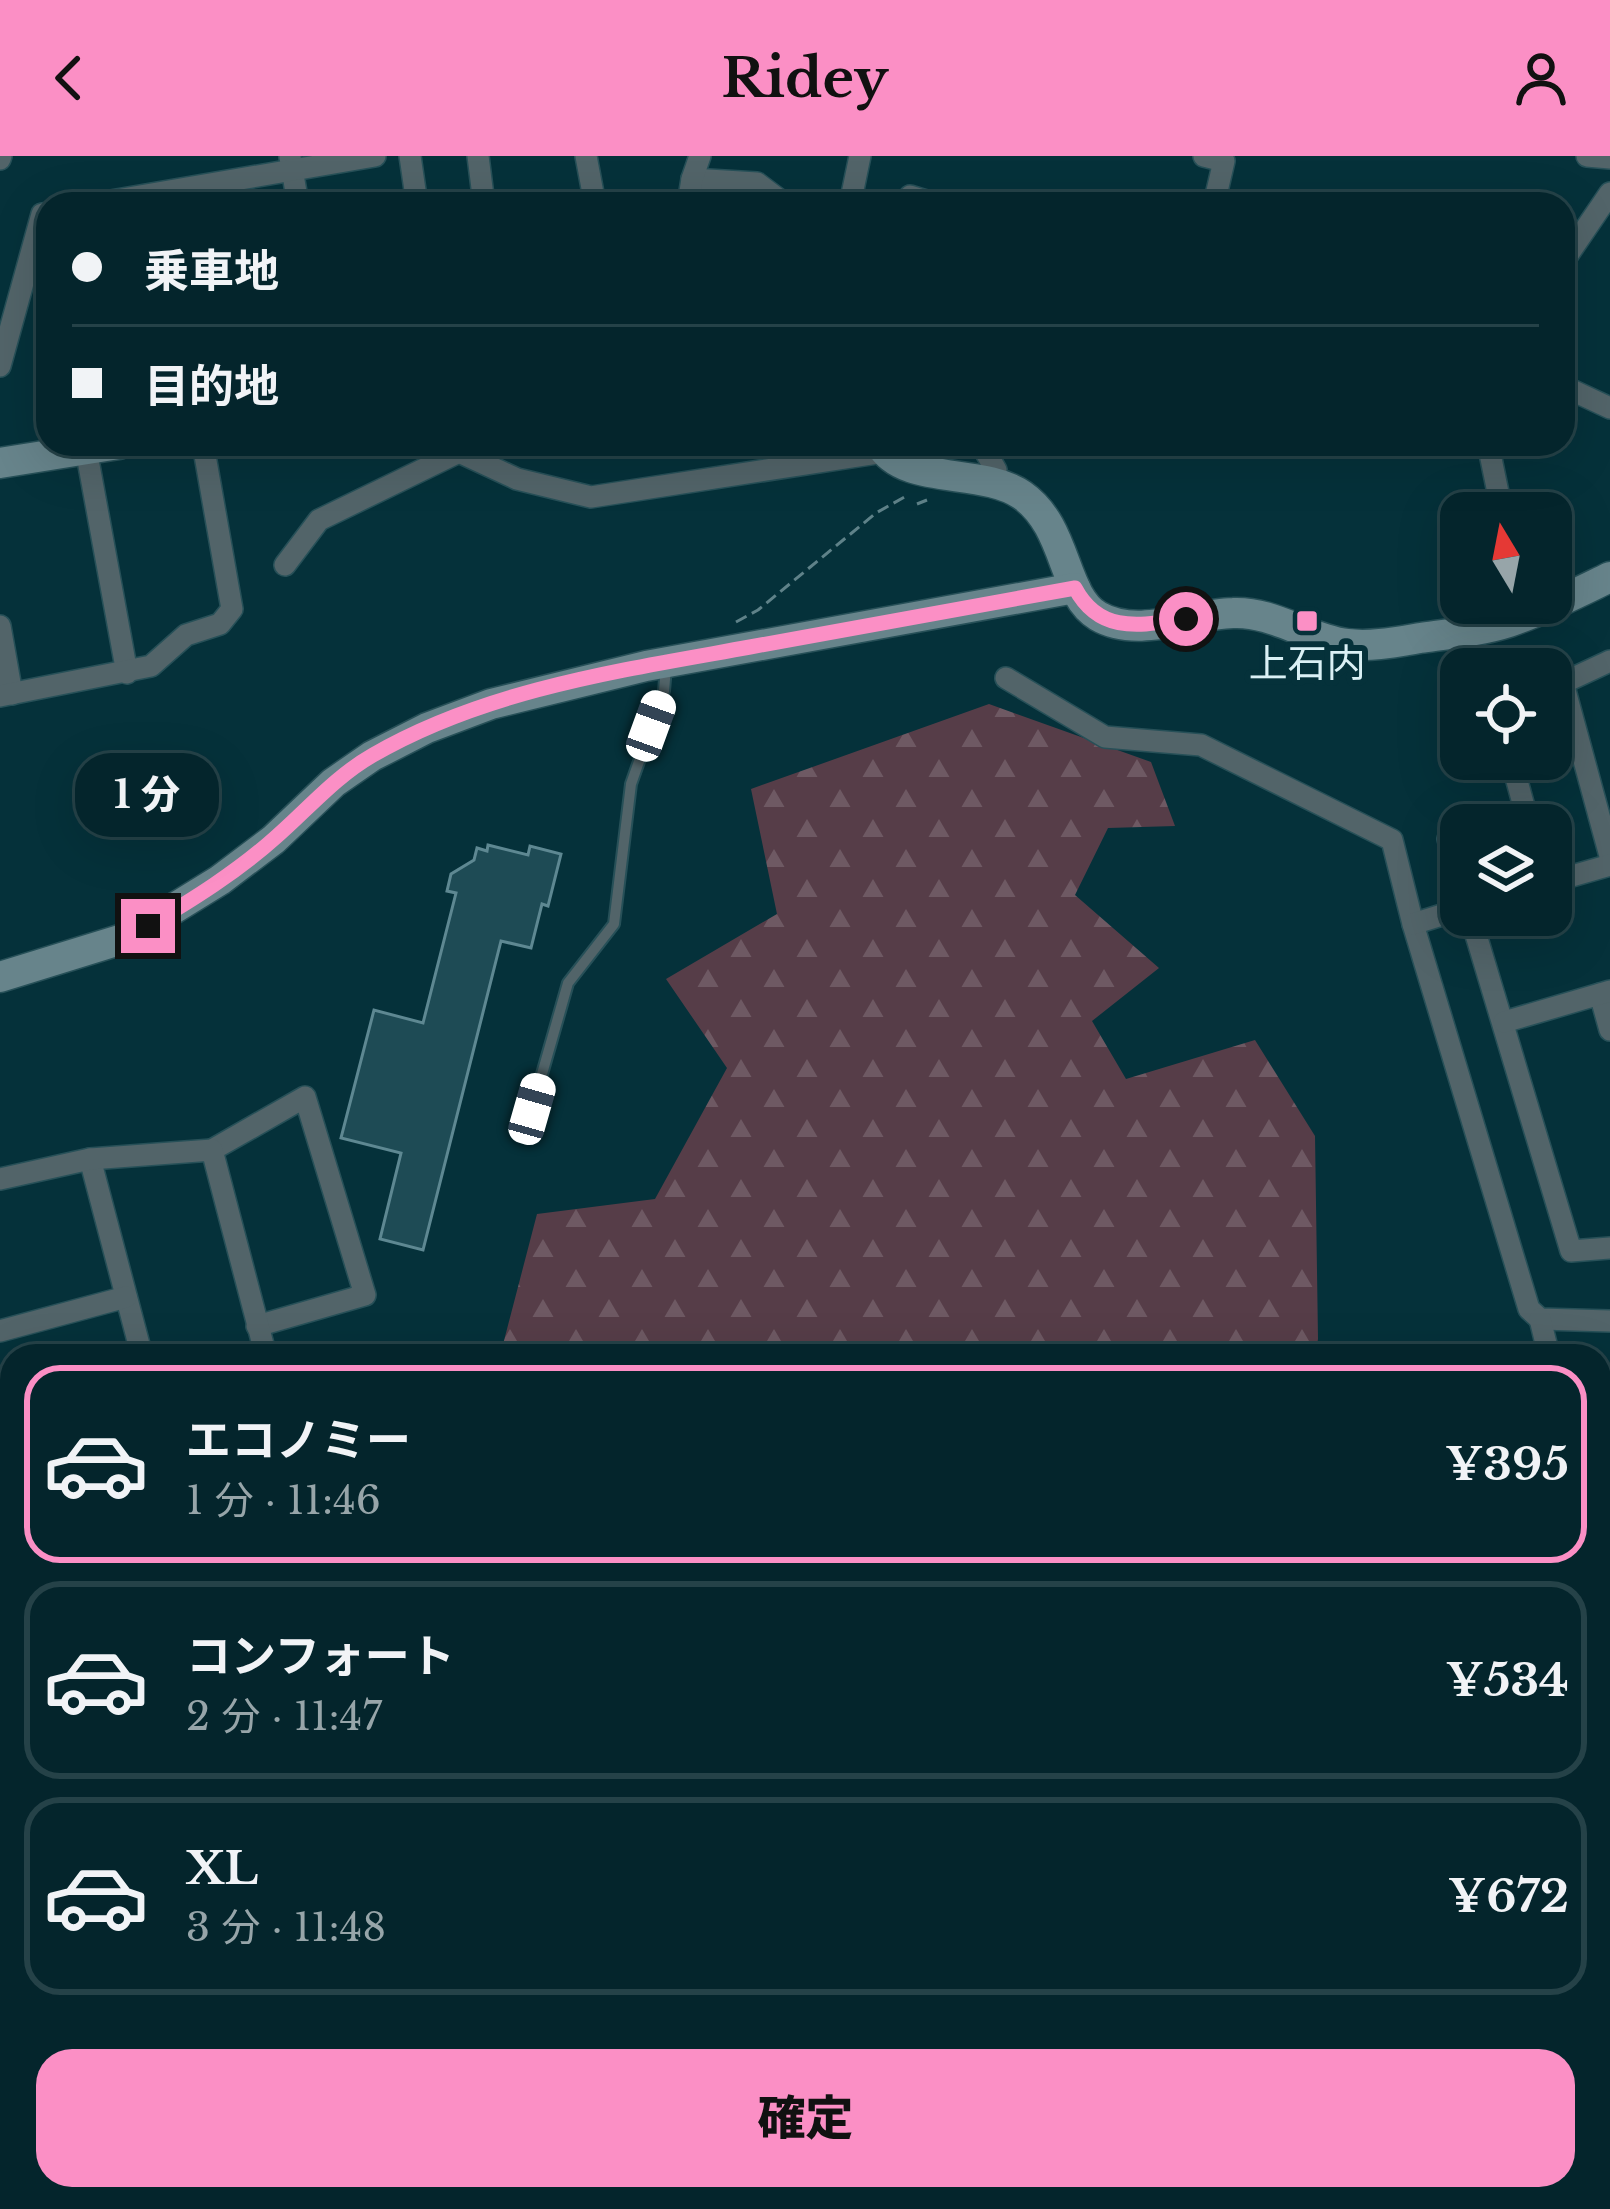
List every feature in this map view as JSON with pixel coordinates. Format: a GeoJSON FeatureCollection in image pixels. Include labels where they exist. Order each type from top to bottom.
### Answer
{"type":"FeatureCollection","features":[{"type":"Feature","properties":{"kind":"street"},"geometry":{"type":"LineString","coordinates":[[193,192],[291,163],[375,156]]}},
{"type":"Feature","properties":{"kind":"street"},"geometry":{"type":"LineString","coordinates":[[410,156],[416,192]]}},
{"type":"Feature","properties":{"kind":"street"},"geometry":{"type":"LineString","coordinates":[[478,156],[482,192]]}},
{"type":"Feature","properties":{"kind":"street"},"geometry":{"type":"LineString","coordinates":[[586,156],[593,192]]}},
{"type":"Feature","properties":{"kind":"street"},"geometry":{"type":"LineString","coordinates":[[690,192],[700,156]]}},
{"type":"Feature","properties":{"kind":"street"},"geometry":{"type":"LineString","coordinates":[[852,192],[860,156]]}},
{"type":"Feature","properties":{"kind":"street"},"geometry":{"type":"LineString","coordinates":[[1204,156],[1224,161],[1217,192]]}},
{"type":"Feature","properties":{"kind":"street"},"geometry":{"type":"LineString","coordinates":[[1587,156],[1610,158]]}},
{"type":"Feature","properties":{"kind":"street"},"geometry":{"type":"LineString","coordinates":[[692,178],[757,183],[769,192]]}},
{"type":"Feature","properties":{"kind":"street"},"geometry":{"type":"LineString","coordinates":[[1575,245],[1610,194]]}},
{"type":"Feature","properties":{"kind":"street"},"geometry":{"type":"LineString","coordinates":[[0,366],[36,236]]}},
{"type":"Feature","properties":{"kind":"street"},"geometry":{"type":"LineString","coordinates":[[1575,392],[1610,408]]}},
{"type":"Feature","properties":{"kind":"street"},"geometry":{"type":"LineString","coordinates":[[0,463],[43,456]]}},
{"type":"Feature","properties":{"kind":"street"},"geometry":{"type":"LineString","coordinates":[[105,456],[127,673]]}},
{"type":"Feature","properties":{"kind":"street"},"geometry":{"type":"LineString","coordinates":[[0,626],[6,695],[151,666],[186,635],[220,624],[232,610],[205,456]]}},
{"type":"Feature","properties":{"kind":"street"},"geometry":{"type":"LineString","coordinates":[[285,565],[319,520],[443,456]]}},
{"type":"Feature","properties":{"kind":"street"},"geometry":{"type":"LineString","coordinates":[[473,456],[517,479],[591,496],[834,456]]}},
{"type":"Feature","properties":{"kind":"street"},"geometry":{"type":"LineString","coordinates":[[893,456],[910,468],[993,480],[1020,494],[1040,511],[1083,604],[1115,623],[1141,625],[1245,613],[1326,640],[1362,645],[1449,624]]}},
{"type":"Feature","properties":{"kind":"street"},"geometry":{"type":"LineString","coordinates":[[988,456],[996,470],[993,480]]}},
{"type":"Feature","properties":{"kind":"street"},"geometry":{"type":"LineString","coordinates":[[1490,456],[1498,492]]}},
{"type":"Feature","properties":{"kind":"street"},"geometry":{"type":"LineString","coordinates":[[1572,595],[1610,578]]}},
{"type":"Feature","properties":{"kind":"street"},"geometry":{"type":"LineString","coordinates":[[0,977],[126,938],[220,880],[273,840],[333,783],[372,756],[427,728],[491,704],[666,662],[1075,588]]}},
{"type":"Feature","properties":{"kind":"street"},"geometry":{"type":"LineString","coordinates":[[1572,678],[1610,662]]}},
{"type":"Feature","properties":{"kind":"street"},"geometry":{"type":"LineString","coordinates":[[1006,678],[1105,737],[1202,746],[1392,840],[1529,1309],[1540,1318],[1610,1321]]}},
{"type":"Feature","properties":{"kind":"street"},"geometry":{"type":"LineString","coordinates":[[1572,733],[1610,856]]}},
{"type":"Feature","properties":{"kind":"street"},"geometry":{"type":"LineString","coordinates":[[1572,876],[1610,865]]}},
{"type":"Feature","properties":{"kind":"street"},"geometry":{"type":"LineString","coordinates":[[1413,924],[1440,916]]}},
{"type":"Feature","properties":{"kind":"street"},"geometry":{"type":"LineString","coordinates":[[1477,936],[1571,1251],[1610,1248]]}},
{"type":"Feature","properties":{"kind":"street"},"geometry":{"type":"LineString","coordinates":[[1504,1022],[1605,993],[1610,1030]]}},
{"type":"Feature","properties":{"kind":"street"},"geometry":{"type":"LineString","coordinates":[[0,1179],[90,1160],[212,1150],[305,1097],[365,1295],[257,1326]]}},
{"type":"Feature","properties":{"kind":"street"},"geometry":{"type":"LineString","coordinates":[[212,1150],[262,1344]]}},
{"type":"Feature","properties":{"kind":"street"},"geometry":{"type":"LineString","coordinates":[[90,1160],[139,1344]]}},
{"type":"Feature","properties":{"kind":"street"},"geometry":{"type":"LineString","coordinates":[[0,1331],[126,1297]]}},
{"type":"Feature","properties":{"kind":"street"},"geometry":{"type":"LineString","coordinates":[[1540,1318],[1544,1344]]}},
{"type":"Feature","properties":{"kind":"lane"},"geometry":{"type":"LineString","coordinates":[[532,1109],[568,982],[614,924],[631,784],[667,681],[666,662]]}},
{"type":"Feature","properties":{"kind":"green space"},"geometry":{"type":"Polygon","coordinates":[[[989,704],[1151,762],[1175,826],[1108,828],[1075,895],[1159,968],[1092,1021],[1126,1079],[1255,1040],[1315,1136],[1317,1344],[503,1344],[537,1214],[655,1199],[727,1068],[666,979],[777,914],[751,789],[989,704]]]}},
{"type":"Feature","properties":{"kind":"building"},"geometry":{"type":"Polygon","coordinates":[[[488,845],[528,855],[530,846],[561,854],[531,948],[501,941],[423,1250],[380,1239],[401,1153],[341,1138],[374,1010],[423,1023],[456,893],[447,891],[451,874],[474,860],[477,848],[487,851],[488,845]]]}},
{"type":"Feature","properties":{"kind":"place","name":"上石内"},"geometry":{"type":"Point","coordinates":[1307,621]}},
{"type":"Feature","properties":{"kind":"route"},"geometry":{"type":"LineString","coordinates":[[148,926],[247,860],[333,783],[372,756],[427,728],[491,704],[646,666],[1075,588],[1083,604],[1115,623],[1186,619]]}}]}
